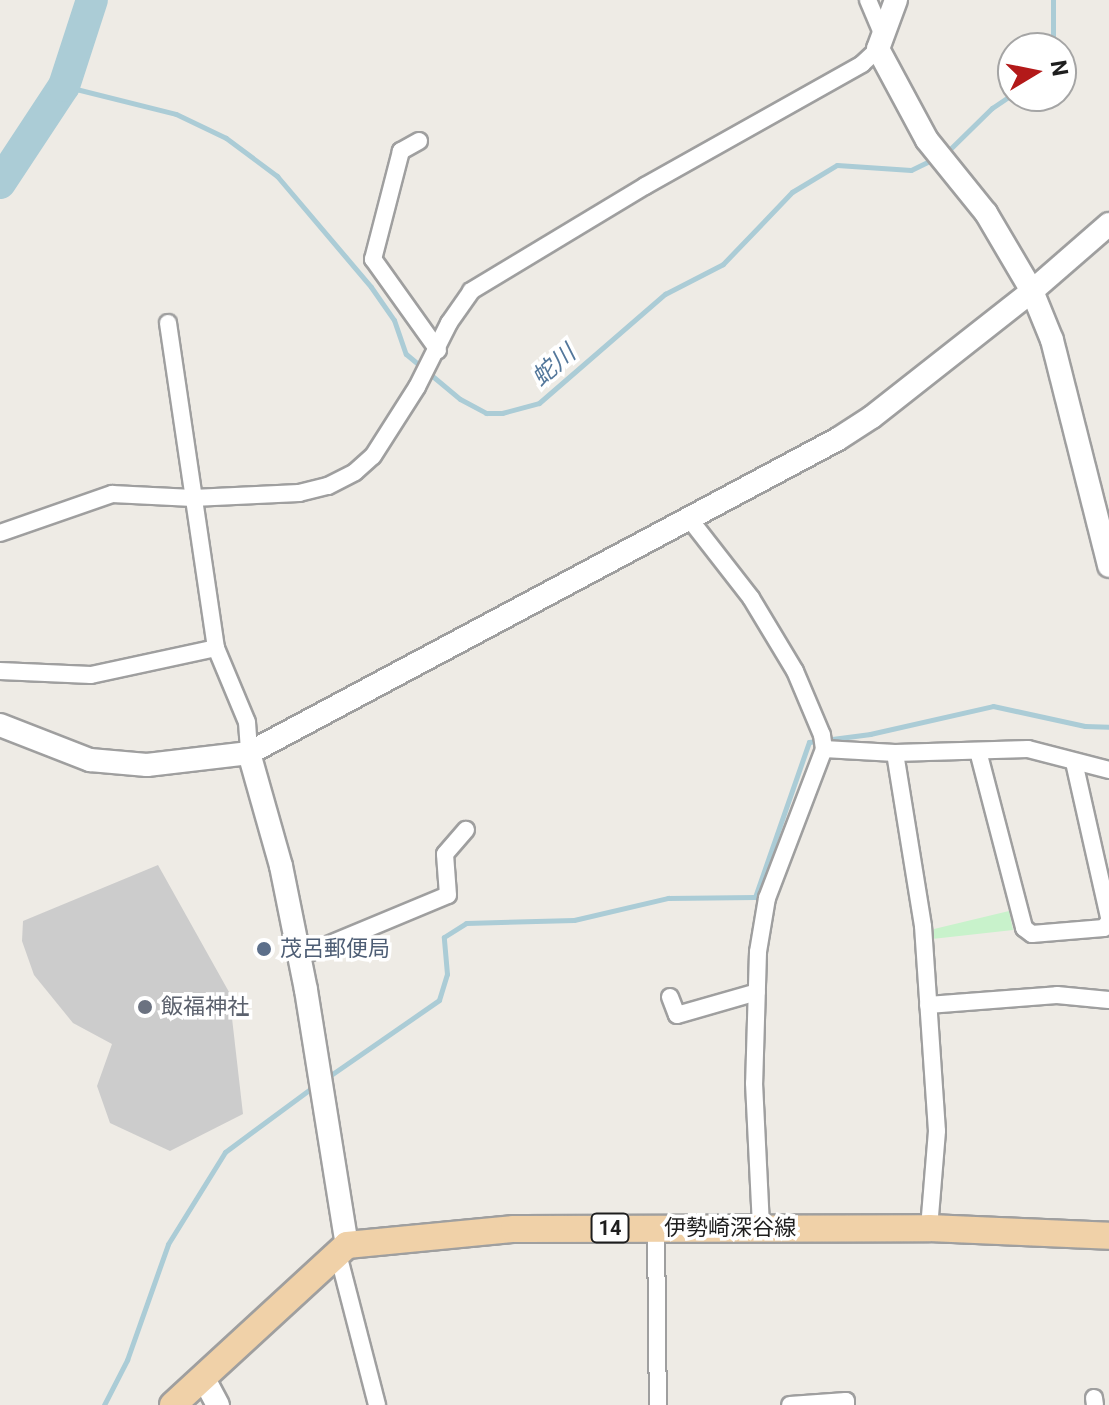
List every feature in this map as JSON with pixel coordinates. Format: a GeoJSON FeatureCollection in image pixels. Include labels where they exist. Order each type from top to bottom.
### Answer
{"type":"FeatureCollection","features":[{"type":"Feature","properties":{"kind":"main road","name":"伊勢崎深谷線"},"geometry":{"type":"LineString","coordinates":[[342,1250],[514,1229],[929,1228],[1109,1236]]}},
{"type":"Feature","properties":{"kind":"main road"},"geometry":{"type":"LineString","coordinates":[[173,1405],[342,1250]]}},
{"type":"Feature","properties":{"kind":"street"},"geometry":{"type":"LineString","coordinates":[[868,0],[881,43],[927,140],[986,213],[1032,291],[1052,340],[1109,566]]}},
{"type":"Feature","properties":{"kind":"street"},"geometry":{"type":"LineString","coordinates":[[0,533],[112,494],[193,498],[299,493],[328,486],[355,472],[373,456],[417,387],[449,323],[471,291],[645,186],[862,64],[881,43],[896,0]]}},
{"type":"Feature","properties":{"kind":"street"},"geometry":{"type":"LineString","coordinates":[[419,141],[401,151],[373,259],[438,350]]}},
{"type":"Feature","properties":{"kind":"street"},"geometry":{"type":"LineString","coordinates":[[0,725],[90,760],[147,765],[249,753],[861,424],[1032,291],[1109,224]]}},
{"type":"Feature","properties":{"kind":"street"},"geometry":{"type":"LineString","coordinates":[[168,323],[216,648],[247,722],[249,753],[281,866],[299,957],[342,1250],[377,1405]]}},
{"type":"Feature","properties":{"kind":"street"},"geometry":{"type":"LineString","coordinates":[[688,517],[751,598],[795,671],[822,735],[824,749],[767,898],[758,952],[754,1083],[761,1228]]}},
{"type":"Feature","properties":{"kind":"street"},"geometry":{"type":"LineString","coordinates":[[0,671],[91,675],[216,648]]}},
{"type":"Feature","properties":{"kind":"street"},"geometry":{"type":"LineString","coordinates":[[824,749],[895,753],[1028,749],[1109,770]]}},
{"type":"Feature","properties":{"kind":"street"},"geometry":{"type":"LineString","coordinates":[[978,751],[1024,928],[1032,934],[1104,928],[1109,919],[1074,762]]}},
{"type":"Feature","properties":{"kind":"street"},"geometry":{"type":"LineString","coordinates":[[895,753],[923,926],[937,1131],[929,1228]]}},
{"type":"Feature","properties":{"kind":"street"},"geometry":{"type":"LineString","coordinates":[[299,957],[448,895],[445,854],[466,830]]}},
{"type":"Feature","properties":{"kind":"street"},"geometry":{"type":"LineString","coordinates":[[670,997],[677,1015],[757,992]]}},
{"type":"Feature","properties":{"kind":"street"},"geometry":{"type":"LineString","coordinates":[[928,1005],[1057,995],[1109,1000]]}},
{"type":"Feature","properties":{"kind":"street"},"geometry":{"type":"LineString","coordinates":[[656,1228],[658,1405]]}},
{"type":"Feature","properties":{"kind":"street"},"geometry":{"type":"LineString","coordinates":[[203,1377],[218,1405]]}},
{"type":"Feature","properties":{"kind":"street"},"geometry":{"type":"LineString","coordinates":[[790,1405],[846,1401],[846,1405]]}},
{"type":"Feature","properties":{"kind":"shaded area","name":"飯福神社"},"geometry":{"type":"Polygon","coordinates":[[[158,865],[229,992],[243,1114],[170,1151],[110,1123],[97,1086],[112,1044],[73,1023],[34,975],[22,941],[23,921],[158,865]]]}},
{"type":"Feature","properties":{"kind":"green space"},"geometry":{"type":"Polygon","coordinates":[[[1009,911],[1013,930],[932,939],[934,929],[1009,911]]]}},
{"type":"Feature","properties":{"kind":"waterway"},"geometry":{"type":"LineString","coordinates":[[0,183],[64,86],[92,0]]}},
{"type":"Feature","properties":{"kind":"waterway","name":"蛇川"},"geometry":{"type":"LineString","coordinates":[[1053,0],[1053,32]]}},
{"type":"Feature","properties":{"kind":"waterway","name":"蛇川"},"geometry":{"type":"LineString","coordinates":[[64,86],[176,114],[226,138],[277,176],[371,287],[394,320],[406,354],[460,399],[486,413],[502,413],[539,403],[665,294],[723,264],[792,192],[837,165],[911,170],[936,158]]}},
{"type":"Feature","properties":{"kind":"waterway","name":"蛇川"},"geometry":{"type":"LineString","coordinates":[[945,154],[997,105]]}},
{"type":"Feature","properties":{"kind":"waterway"},"geometry":{"type":"LineString","coordinates":[[328,1077],[439,1000],[447,974],[444,937],[466,923],[574,920],[668,898],[755,897],[809,742],[870,734],[993,706],[1085,726],[1109,727]]}},
{"type":"Feature","properties":{"kind":"waterway"},"geometry":{"type":"LineString","coordinates":[[104,1405],[127,1360],[168,1244],[225,1152],[313,1087]]}},
{"type":"Feature","properties":{"kind":"place","name":"茂呂郵便局"},"geometry":{"type":"Point","coordinates":[264,949]}},
{"type":"Feature","properties":{"kind":"place","name":"飯福神社"},"geometry":{"type":"Point","coordinates":[145,1007]}}]}
